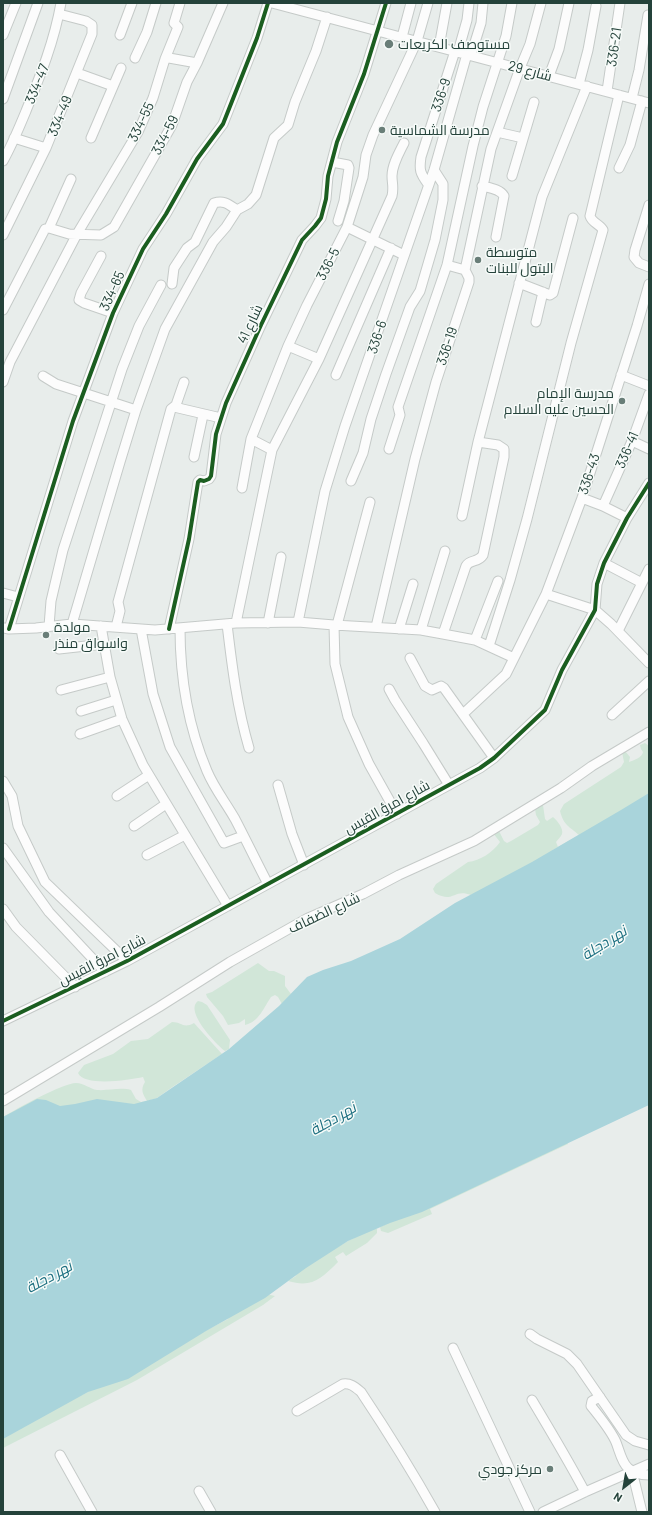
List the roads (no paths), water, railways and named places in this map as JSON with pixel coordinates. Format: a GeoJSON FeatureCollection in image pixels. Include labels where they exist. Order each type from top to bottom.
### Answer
{"type":"FeatureCollection","features":[{"type":"Feature","properties":{"kind":"street"},"geometry":{"type":"LineString","coordinates":[[3,35],[16,3]]}},
{"type":"Feature","properties":{"kind":"street"},"geometry":{"type":"LineString","coordinates":[[3,99],[38,3]]}},
{"type":"Feature","properties":{"kind":"street","name":"334-47"},"geometry":{"type":"LineString","coordinates":[[3,161],[51,49],[61,3]]}},
{"type":"Feature","properties":{"kind":"street"},"geometry":{"type":"LineString","coordinates":[[120,35],[132,3]]}},
{"type":"Feature","properties":{"kind":"street"},"geometry":{"type":"LineString","coordinates":[[135,58],[147,32],[156,3]]}},
{"type":"Feature","properties":{"kind":"street","name":"334-55"},"geometry":{"type":"LineString","coordinates":[[3,382],[10,362],[77,234],[138,132],[153,98],[165,59],[178,27],[174,23],[180,3]]}},
{"type":"Feature","properties":{"kind":"street","name":"334-59"},"geometry":{"type":"LineString","coordinates":[[49,228],[69,234],[101,235],[114,227],[172,125],[187,82],[197,64],[223,3]]}},
{"type":"Feature","properties":{"kind":"street","name":"334-65"},"geometry":{"type":"LineString","coordinates":[[6,628],[18,597],[73,421],[113,313],[143,249],[166,214],[197,159],[223,124],[257,38],[268,3]]}},
{"type":"Feature","properties":{"kind":"street","name":"شارع 29"},"geometry":{"type":"LineString","coordinates":[[272,3],[645,102]]}},
{"type":"Feature","properties":{"kind":"street","name":"شارع 41"},"geometry":{"type":"LineString","coordinates":[[169,629],[189,538],[198,482],[200,480],[204,481],[209,479],[211,476],[216,434],[226,403],[261,325],[302,240],[321,218],[326,199],[328,176],[337,142],[364,74],[386,3]]}},
{"type":"Feature","properties":{"kind":"street"},"geometry":{"type":"LineString","coordinates":[[402,37],[412,3]]}},
{"type":"Feature","properties":{"kind":"street","name":"336-5"},"geometry":{"type":"LineString","coordinates":[[242,488],[251,440],[288,346],[347,226],[363,177],[366,155],[373,135],[417,41],[428,3]]}},
{"type":"Feature","properties":{"kind":"street"},"geometry":{"type":"LineString","coordinates":[[439,47],[447,3]]}},
{"type":"Feature","properties":{"kind":"street"},"geometry":{"type":"LineString","coordinates":[[463,53],[468,3]]}},
{"type":"Feature","properties":{"kind":"street"},"geometry":{"type":"LineString","coordinates":[[463,53],[481,23],[484,3]]}},
{"type":"Feature","properties":{"kind":"street"},"geometry":{"type":"LineString","coordinates":[[389,449],[400,415],[398,407],[446,265],[473,146],[506,36],[512,3]]}},
{"type":"Feature","properties":{"kind":"street","name":"336-19"},"geometry":{"type":"LineString","coordinates":[[376,627],[415,459],[434,390],[469,282],[469,278],[465,270],[491,149],[530,44],[541,3]]}},
{"type":"Feature","properties":{"kind":"street"},"geometry":{"type":"LineString","coordinates":[[549,76],[559,49],[569,3]]}},
{"type":"Feature","properties":{"kind":"street","name":"336-21"},"geometry":{"type":"LineString","coordinates":[[607,91],[620,3]]}},
{"type":"Feature","properties":{"kind":"street"},"geometry":{"type":"LineString","coordinates":[[462,516],[478,442],[542,197],[583,85],[596,6]]}},
{"type":"Feature","properties":{"kind":"street","name":"334-49"},"geometry":{"type":"LineString","coordinates":[[3,234],[46,148],[92,34],[92,25],[86,20],[59,14]]}},
{"type":"Feature","properties":{"kind":"street"},"geometry":{"type":"LineString","coordinates":[[632,98],[639,70],[648,15]]}},
{"type":"Feature","properties":{"kind":"street"},"geometry":{"type":"LineString","coordinates":[[72,624],[136,410],[165,329],[213,242],[226,227],[237,210],[248,204],[256,195],[274,138],[288,125],[295,102],[316,51],[327,17]]}},
{"type":"Feature","properties":{"kind":"street","name":"336-6"},"geometry":{"type":"LineString","coordinates":[[298,622],[325,491],[345,426],[370,358],[404,254],[434,170],[463,53]]}},
{"type":"Feature","properties":{"kind":"street","name":"336-9"},"geometry":{"type":"LineString","coordinates":[[428,184],[422,176],[419,168],[421,157],[463,53]]}},
{"type":"Feature","properties":{"kind":"street"},"geometry":{"type":"LineString","coordinates":[[165,59],[169,58],[197,64]]}},
{"type":"Feature","properties":{"kind":"street"},"geometry":{"type":"LineString","coordinates":[[91,138],[121,68]]}},
{"type":"Feature","properties":{"kind":"street"},"geometry":{"type":"LineString","coordinates":[[77,73],[114,86]]}},
{"type":"Feature","properties":{"kind":"street"},"geometry":{"type":"LineString","coordinates":[[489,646],[527,519],[569,351],[603,230],[601,226],[591,219],[590,216],[620,95]]}},
{"type":"Feature","properties":{"kind":"street"},"geometry":{"type":"LineString","coordinates":[[512,176],[534,102]]}},
{"type":"Feature","properties":{"kind":"street"},"geometry":{"type":"LineString","coordinates":[[619,168],[630,145],[645,102]]}},
{"type":"Feature","properties":{"kind":"street"},"geometry":{"type":"LineString","coordinates":[[497,132],[523,138]]}},
{"type":"Feature","properties":{"kind":"street"},"geometry":{"type":"LineString","coordinates":[[14,138],[46,148]]}},
{"type":"Feature","properties":{"kind":"street"},"geometry":{"type":"LineString","coordinates":[[249,748],[242,724],[233,677],[232,624],[272,450],[319,359],[392,196],[394,188],[392,177],[394,166],[404,143]]}},
{"type":"Feature","properties":{"kind":"street"},"geometry":{"type":"LineString","coordinates":[[332,162],[345,163],[349,168],[344,200],[338,221]]}},
{"type":"Feature","properties":{"kind":"street"},"geometry":{"type":"LineString","coordinates":[[351,481],[362,453],[371,419],[399,337],[410,307],[420,291],[435,240],[443,200],[443,184],[434,170]]}},
{"type":"Feature","properties":{"kind":"street"},"geometry":{"type":"LineString","coordinates":[[3,310],[44,231],[49,228],[71,179]]}},
{"type":"Feature","properties":{"kind":"street"},"geometry":{"type":"LineString","coordinates":[[482,186],[498,191],[504,196],[496,237]]}},
{"type":"Feature","properties":{"kind":"street"},"geometry":{"type":"LineString","coordinates":[[172,284],[174,268],[187,248],[195,242],[214,203],[220,201],[226,202],[237,210]]}},
{"type":"Feature","properties":{"kind":"street"},"geometry":{"type":"LineString","coordinates":[[649,205],[634,257],[649,267]]}},
{"type":"Feature","properties":{"kind":"street"},"geometry":{"type":"LineString","coordinates":[[519,283],[550,295],[553,293],[573,218]]}},
{"type":"Feature","properties":{"kind":"street"},"geometry":{"type":"LineString","coordinates":[[347,226],[372,240],[404,254]]}},
{"type":"Feature","properties":{"kind":"street"},"geometry":{"type":"LineString","coordinates":[[336,375],[391,248]]}},
{"type":"Feature","properties":{"kind":"street"},"geometry":{"type":"LineString","coordinates":[[101,256],[81,293],[79,300],[113,313]]}},
{"type":"Feature","properties":{"kind":"street"},"geometry":{"type":"LineString","coordinates":[[446,265],[465,270]]}},
{"type":"Feature","properties":{"kind":"street","name":"336-43"},"geometry":{"type":"LineString","coordinates":[[463,714],[506,674],[546,594],[582,498],[649,284]]}},
{"type":"Feature","properties":{"kind":"street"},"geometry":{"type":"LineString","coordinates":[[49,626],[51,601],[63,550],[122,368],[139,326],[161,286]]}},
{"type":"Feature","properties":{"kind":"street"},"geometry":{"type":"LineString","coordinates":[[536,322],[543,292]]}},
{"type":"Feature","properties":{"kind":"street"},"geometry":{"type":"LineString","coordinates":[[288,346],[319,359]]}},
{"type":"Feature","properties":{"kind":"street"},"geometry":{"type":"LineString","coordinates":[[621,375],[649,386]]}},
{"type":"Feature","properties":{"kind":"street"},"geometry":{"type":"LineString","coordinates":[[43,376],[56,384],[136,410]]}},
{"type":"Feature","properties":{"kind":"street"},"geometry":{"type":"LineString","coordinates":[[116,627],[120,611],[118,602],[119,596],[171,409],[176,405],[184,382]]}},
{"type":"Feature","properties":{"kind":"street","name":"336-41"},"geometry":{"type":"LineString","coordinates":[[603,506],[632,441],[649,394]]}},
{"type":"Feature","properties":{"kind":"street"},"geometry":{"type":"LineString","coordinates":[[174,407],[203,415],[222,418]]}},
{"type":"Feature","properties":{"kind":"street"},"geometry":{"type":"LineString","coordinates":[[194,457],[203,415]]}},
{"type":"Feature","properties":{"kind":"street"},"geometry":{"type":"LineString","coordinates":[[251,440],[272,450]]}},
{"type":"Feature","properties":{"kind":"street"},"geometry":{"type":"LineString","coordinates":[[632,441],[649,449]]}},
{"type":"Feature","properties":{"kind":"street"},"geometry":{"type":"LineString","coordinates":[[443,634],[468,562],[480,559],[483,555],[504,457],[504,449],[498,445],[478,442]]}},
{"type":"Feature","properties":{"kind":"street","name":"شارع امرؤ القيس"},"geometry":{"type":"LineString","coordinates":[[3,1021],[127,961],[449,786],[494,758],[546,710],[562,670],[595,610],[597,584],[604,563],[627,518],[646,496],[649,483]]}},
{"type":"Feature","properties":{"kind":"street"},"geometry":{"type":"LineString","coordinates":[[582,498],[603,506],[627,518]]}},
{"type":"Feature","properties":{"kind":"street"},"geometry":{"type":"LineString","coordinates":[[370,502],[335,625],[335,664],[348,717],[370,764],[397,814]]}},
{"type":"Feature","properties":{"kind":"street"},"geometry":{"type":"LineString","coordinates":[[421,630],[445,551]]}},
{"type":"Feature","properties":{"kind":"street"},"geometry":{"type":"LineString","coordinates":[[268,623],[281,557]]}},
{"type":"Feature","properties":{"kind":"street"},"geometry":{"type":"LineString","coordinates":[[604,563],[642,583]]}},
{"type":"Feature","properties":{"kind":"street"},"geometry":{"type":"LineString","coordinates":[[618,631],[649,569]]}},
{"type":"Feature","properties":{"kind":"street"},"geometry":{"type":"LineString","coordinates":[[475,640],[498,581]]}},
{"type":"Feature","properties":{"kind":"street"},"geometry":{"type":"LineString","coordinates":[[399,629],[413,584]]}},
{"type":"Feature","properties":{"kind":"street"},"geometry":{"type":"LineString","coordinates":[[3,593],[18,597]]}},
{"type":"Feature","properties":{"kind":"street"},"geometry":{"type":"LineString","coordinates":[[546,594],[595,610],[649,663]]}},
{"type":"Feature","properties":{"kind":"street"},"geometry":{"type":"LineString","coordinates":[[6,628],[72,624],[169,629],[232,624],[298,622],[421,630],[475,640],[514,658]]}},
{"type":"Feature","properties":{"kind":"street"},"geometry":{"type":"LineString","coordinates":[[101,626],[110,677],[122,719],[149,775],[228,906]]}},
{"type":"Feature","properties":{"kind":"street"},"geometry":{"type":"LineString","coordinates":[[141,628],[153,694],[170,747],[224,843],[243,836]]}},
{"type":"Feature","properties":{"kind":"street"},"geometry":{"type":"LineString","coordinates":[[180,628],[180,659],[186,700],[197,744],[208,773],[268,884]]}},
{"type":"Feature","properties":{"kind":"street"},"geometry":{"type":"LineString","coordinates":[[58,649],[104,644]]}},
{"type":"Feature","properties":{"kind":"street"},"geometry":{"type":"LineString","coordinates":[[410,658],[425,686],[432,690],[441,686],[444,688],[494,758]]}},
{"type":"Feature","properties":{"kind":"street"},"geometry":{"type":"LineString","coordinates":[[61,690],[110,677]]}},
{"type":"Feature","properties":{"kind":"street"},"geometry":{"type":"LineString","coordinates":[[612,715],[649,681]]}},
{"type":"Feature","properties":{"kind":"street"},"geometry":{"type":"LineString","coordinates":[[389,689],[449,786]]}},
{"type":"Feature","properties":{"kind":"street"},"geometry":{"type":"LineString","coordinates":[[81,710],[116,700]]}},
{"type":"Feature","properties":{"kind":"street"},"geometry":{"type":"LineString","coordinates":[[80,734],[122,719]]}},
{"type":"Feature","properties":{"kind":"street","name":"شارع الضفاف"},"geometry":{"type":"LineString","coordinates":[[3,1101],[159,1008],[230,962],[308,918],[363,894],[474,841],[561,788],[592,766],[649,732]]}},
{"type":"Feature","properties":{"kind":"street"},"geometry":{"type":"LineString","coordinates":[[117,796],[149,775]]}},
{"type":"Feature","properties":{"kind":"street"},"geometry":{"type":"LineString","coordinates":[[3,781],[12,796],[18,826],[45,882],[127,961]]}},
{"type":"Feature","properties":{"kind":"street"},"geometry":{"type":"LineString","coordinates":[[278,785],[292,834],[304,865]]}},
{"type":"Feature","properties":{"kind":"street"},"geometry":{"type":"LineString","coordinates":[[134,826],[166,804]]}},
{"type":"Feature","properties":{"kind":"street"},"geometry":{"type":"LineString","coordinates":[[146,855],[185,835]]}},
{"type":"Feature","properties":{"kind":"street"},"geometry":{"type":"LineString","coordinates":[[3,848],[49,912],[106,972]]}},
{"type":"Feature","properties":{"kind":"street"},"geometry":{"type":"LineString","coordinates":[[3,909],[16,927],[75,986]]}},
{"type":"Feature","properties":{"kind":"street"},"geometry":{"type":"LineString","coordinates":[[530,1334],[567,1354],[577,1364],[629,1438],[649,1445]]}},
{"type":"Feature","properties":{"kind":"street"},"geometry":{"type":"LineString","coordinates":[[453,1348],[530,1512]]}},
{"type":"Feature","properties":{"kind":"street"},"geometry":{"type":"LineString","coordinates":[[297,1411],[343,1384],[349,1383],[356,1387],[361,1392],[388,1433],[435,1512]]}},
{"type":"Feature","properties":{"kind":"street"},"geometry":{"type":"LineString","coordinates":[[600,1397],[592,1401],[591,1406],[615,1440],[626,1465],[632,1471],[641,1475],[649,1475]]}},
{"type":"Feature","properties":{"kind":"street"},"geometry":{"type":"LineString","coordinates":[[532,1400],[554,1439],[567,1458],[585,1492]]}},
{"type":"Feature","properties":{"kind":"street"},"geometry":{"type":"LineString","coordinates":[[60,1455],[92,1512]]}},
{"type":"Feature","properties":{"kind":"street"},"geometry":{"type":"LineString","coordinates":[[543,1512],[563,1508],[585,1492],[649,1464]]}},
{"type":"Feature","properties":{"kind":"street"},"geometry":{"type":"LineString","coordinates":[[632,1471],[638,1510]]}},
{"type":"Feature","properties":{"kind":"street"},"geometry":{"type":"LineString","coordinates":[[199,1491],[211,1512]]}},
{"type":"Feature","properties":{"kind":"water","name":"نهر دجلة"},"geometry":{"type":"Polygon","coordinates":[[[649,793],[649,1105],[422,1212],[390,1223],[348,1241],[306,1268],[265,1298],[206,1331],[128,1379],[88,1392],[3,1439],[3,1117],[37,1099],[46,1100],[60,1106],[97,1099],[134,1104],[157,1098],[229,1049],[279,1006],[307,977],[351,961],[400,939],[455,903],[532,862],[649,793]]]}},
{"type":"Feature","properties":{"kind":"place","name":"مستوصف الكريعات"},"geometry":{"type":"Point","coordinates":[389,44]}},
{"type":"Feature","properties":{"kind":"place","name":"مدرسة الشماسية"},"geometry":{"type":"Point","coordinates":[382,130]}},
{"type":"Feature","properties":{"kind":"place","name":"متوسطة البتول للبنات"},"geometry":{"type":"Point","coordinates":[478,260]}},
{"type":"Feature","properties":{"kind":"place","name":"مدرسة الإمام الحسين عليه السلام"},"geometry":{"type":"Point","coordinates":[622,401]}},
{"type":"Feature","properties":{"kind":"place","name":"مولدة واسواق منذر"},"geometry":{"type":"Point","coordinates":[46,635]}},
{"type":"Feature","properties":{"kind":"place","name":"مركز جودي"},"geometry":{"type":"Point","coordinates":[550,1469]}}]}
